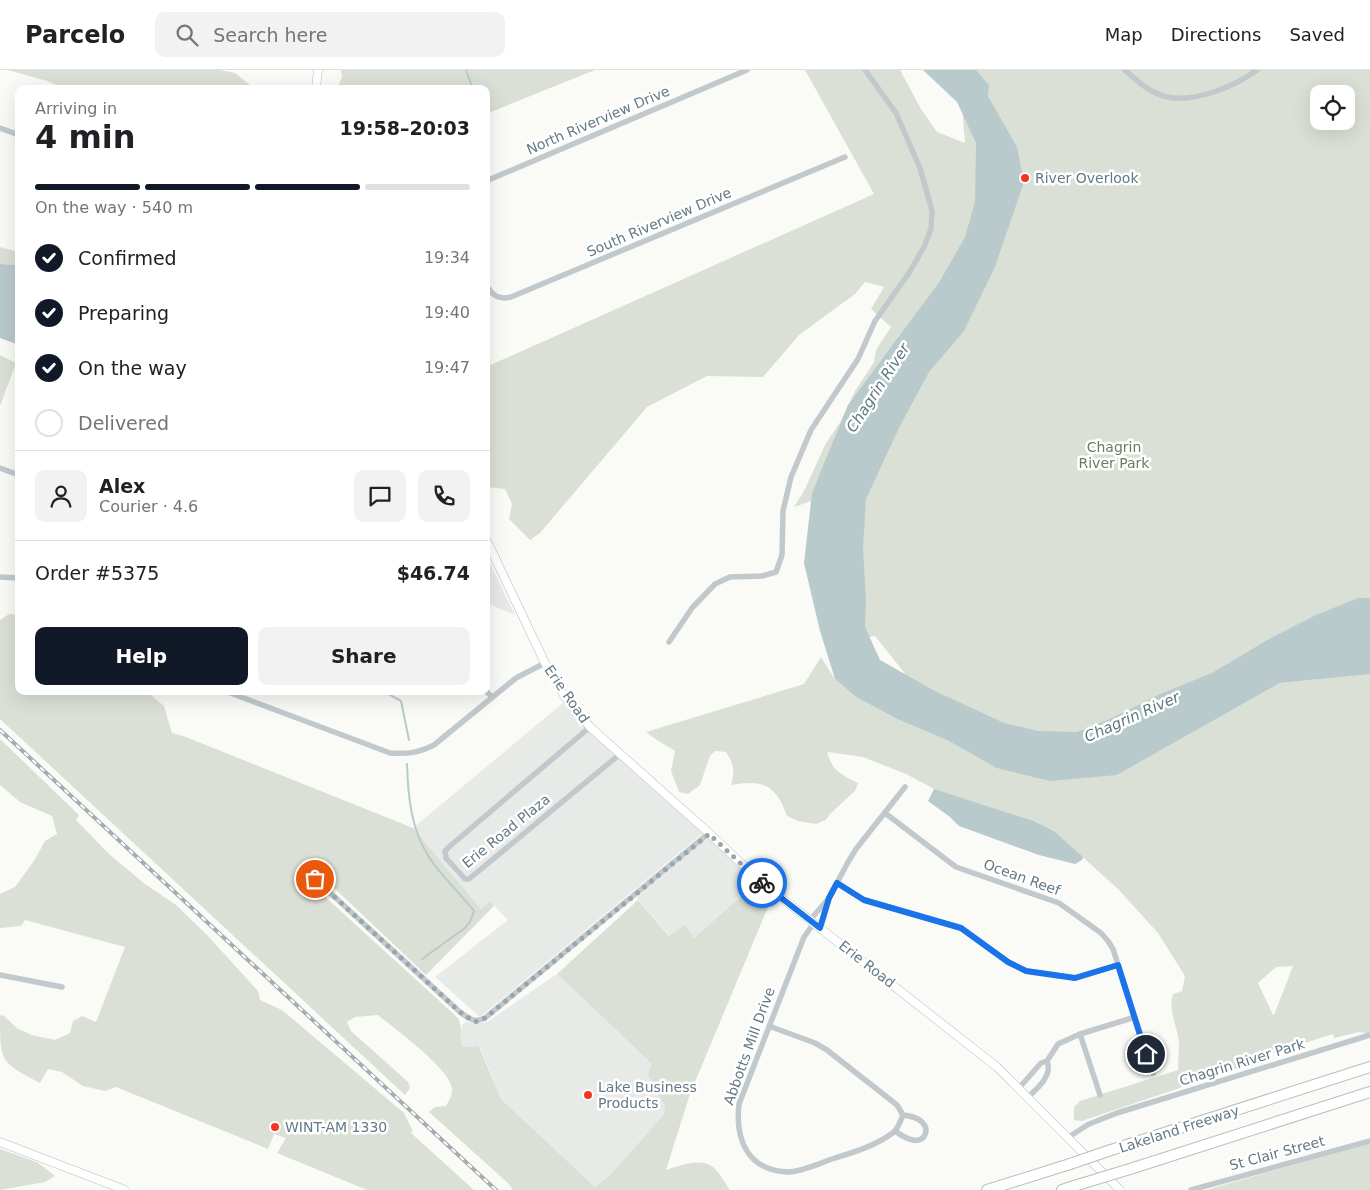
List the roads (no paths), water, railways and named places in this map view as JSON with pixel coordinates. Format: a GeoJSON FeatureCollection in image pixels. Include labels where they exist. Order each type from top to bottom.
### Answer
{"type":"FeatureCollection","features":[{"type":"Feature","properties":{"kind":"highway","name":"Lakeland Freeway"},"geometry":{"type":"LineString","coordinates":[[987,1190],[1370,1067]]}},
{"type":"Feature","properties":{"kind":"highway","name":"Lakeland Freeway"},"geometry":{"type":"LineString","coordinates":[[1062,1190],[1370,1092]]}},
{"type":"Feature","properties":{"kind":"street"},"geometry":{"type":"LineString","coordinates":[[316,85],[318,70]]}},
{"type":"Feature","properties":{"kind":"street","name":"North Riverview Drive"},"geometry":{"type":"LineString","coordinates":[[490,179],[747,70]]}},
{"type":"Feature","properties":{"kind":"street"},"geometry":{"type":"LineString","coordinates":[[669,642],[692,608],[715,584],[730,577],[762,576],[776,572],[782,555],[783,511],[791,477],[811,430],[858,359],[875,321],[909,273],[924,247],[930,230],[932,211],[920,168],[896,114],[865,70]]}},
{"type":"Feature","properties":{"kind":"street"},"geometry":{"type":"LineString","coordinates":[[1125,70],[1142,86],[1166,97],[1188,97],[1236,84],[1257,70]]}},
{"type":"Feature","properties":{"kind":"street"},"geometry":{"type":"LineString","coordinates":[[0,128],[15,134]]}},
{"type":"Feature","properties":{"kind":"street","name":"South Riverview Drive"},"geometry":{"type":"LineString","coordinates":[[490,291],[498,298],[511,297],[845,157]]}},
{"type":"Feature","properties":{"kind":"street"},"geometry":{"type":"LineString","coordinates":[[0,468],[15,474]]}},
{"type":"Feature","properties":{"kind":"street","name":"Erie Road"},"geometry":{"type":"LineString","coordinates":[[490,547],[545,664],[565,697],[590,727],[760,881],[974,1048],[1019,1088],[1120,1190]]}},
{"type":"Feature","properties":{"kind":"street"},"geometry":{"type":"LineString","coordinates":[[0,578],[15,578]]}},
{"type":"Feature","properties":{"kind":"street"},"geometry":{"type":"LineString","coordinates":[[236,695],[390,753],[407,754],[420,752],[434,745],[516,678],[545,664]]}},
{"type":"Feature","properties":{"kind":"street","name":"Erie Road Plaza"},"geometry":{"type":"LineString","coordinates":[[590,727],[445,852],[446,858],[465,879],[469,879],[620,754]]}},
{"type":"Feature","properties":{"kind":"street"},"geometry":{"type":"LineString","coordinates":[[815,924],[856,849],[905,787]]}},
{"type":"Feature","properties":{"kind":"street","name":"Ocean Reef"},"geometry":{"type":"LineString","coordinates":[[885,813],[956,867],[1059,903],[1101,933],[1113,948],[1153,1073]]}},
{"type":"Feature","properties":{"kind":"street"},"geometry":{"type":"LineString","coordinates":[[315,879],[460,1012],[475,1022],[485,1018],[709,834]]}},
{"type":"Feature","properties":{"kind":"street"},"geometry":{"type":"LineString","coordinates":[[837,883],[864,900],[961,928],[1008,962],[1026,971],[1075,978],[1118,965]]}},
{"type":"Feature","properties":{"kind":"street"},"geometry":{"type":"LineString","coordinates":[[815,924],[829,898]]}},
{"type":"Feature","properties":{"kind":"street","name":"Abbotts Mill Drive"},"geometry":{"type":"LineString","coordinates":[[815,924],[804,937],[739,1104],[739,1134],[744,1148],[754,1160],[770,1169],[788,1172],[864,1149],[895,1131]]}},
{"type":"Feature","properties":{"kind":"street"},"geometry":{"type":"LineString","coordinates":[[0,974],[62,986]]}},
{"type":"Feature","properties":{"kind":"street"},"geometry":{"type":"LineString","coordinates":[[1019,1088],[1041,1063],[1047,1061],[1058,1044],[1080,1034],[1134,1017]]}},
{"type":"Feature","properties":{"kind":"street"},"geometry":{"type":"LineString","coordinates":[[769,1026],[815,1043],[827,1050],[897,1105],[903,1115],[917,1118],[922,1122],[926,1128],[924,1138],[913,1140],[895,1131],[903,1115]]}},
{"type":"Feature","properties":{"kind":"street"},"geometry":{"type":"LineString","coordinates":[[1080,1034],[1100,1095]]}},
{"type":"Feature","properties":{"kind":"street","name":"Chagrin River Park"},"geometry":{"type":"LineString","coordinates":[[1067,1138],[1089,1124],[1116,1114],[1370,1035]]}},
{"type":"Feature","properties":{"kind":"street"},"geometry":{"type":"LineString","coordinates":[[1028,1097],[1048,1073],[1047,1061]]}},
{"type":"Feature","properties":{"kind":"street","name":"St Clair Street"},"geometry":{"type":"LineString","coordinates":[[1191,1190],[1370,1141]]}},
{"type":"Feature","properties":{"kind":"street"},"geometry":{"type":"LineString","coordinates":[[0,1142],[126,1190]]}},
{"type":"Feature","properties":{"kind":"water","name":"Chagrin River"},"geometry":{"type":"Polygon","coordinates":[[[923,70],[976,70],[989,85],[988,96],[1017,147],[1024,182],[995,267],[964,331],[929,372],[900,426],[866,499],[863,548],[866,601],[865,627],[880,660],[935,691],[1004,723],[1038,731],[1077,732],[1212,673],[1269,639],[1316,615],[1358,598],[1370,598],[1370,674],[1280,683],[1117,775],[1050,781],[997,768],[949,741],[897,719],[856,697],[835,679],[820,631],[804,563],[812,493],[848,405],[940,281],[965,237],[975,202],[976,143],[957,102],[923,70]]]}},
{"type":"Feature","properties":{"kind":"water"},"geometry":{"type":"Polygon","coordinates":[[[0,264],[15,265],[15,344],[0,338],[0,264]]]}},
{"type":"Feature","properties":{"kind":"water"},"geometry":{"type":"Polygon","coordinates":[[[934,789],[1034,821],[1054,831],[1083,857],[1082,860],[1075,864],[1039,855],[959,826],[928,801],[934,789]]]}},
{"type":"Feature","properties":{"kind":"waterway"},"geometry":{"type":"LineString","coordinates":[[466,70],[472,85]]}},
{"type":"Feature","properties":{"kind":"waterway"},"geometry":{"type":"LineString","coordinates":[[390,695],[401,701],[409,740]]}},
{"type":"Feature","properties":{"kind":"waterway"},"geometry":{"type":"LineString","coordinates":[[407,764],[408,789],[414,824],[423,846],[439,871],[474,911],[470,922],[465,928],[422,959]]}},
{"type":"Feature","properties":{"kind":"railway"},"geometry":{"type":"LineString","coordinates":[[0,730],[496,1190]]}},
{"type":"Feature","properties":{"kind":"place","name":"River Overlook"},"geometry":{"type":"Point","coordinates":[1025,178]}},
{"type":"Feature","properties":{"kind":"place","name":"Lake Business Products"},"geometry":{"type":"Point","coordinates":[588,1095]}},
{"type":"Feature","properties":{"kind":"place","name":"WINT-AM 1330"},"geometry":{"type":"Point","coordinates":[275,1127]}}]}
